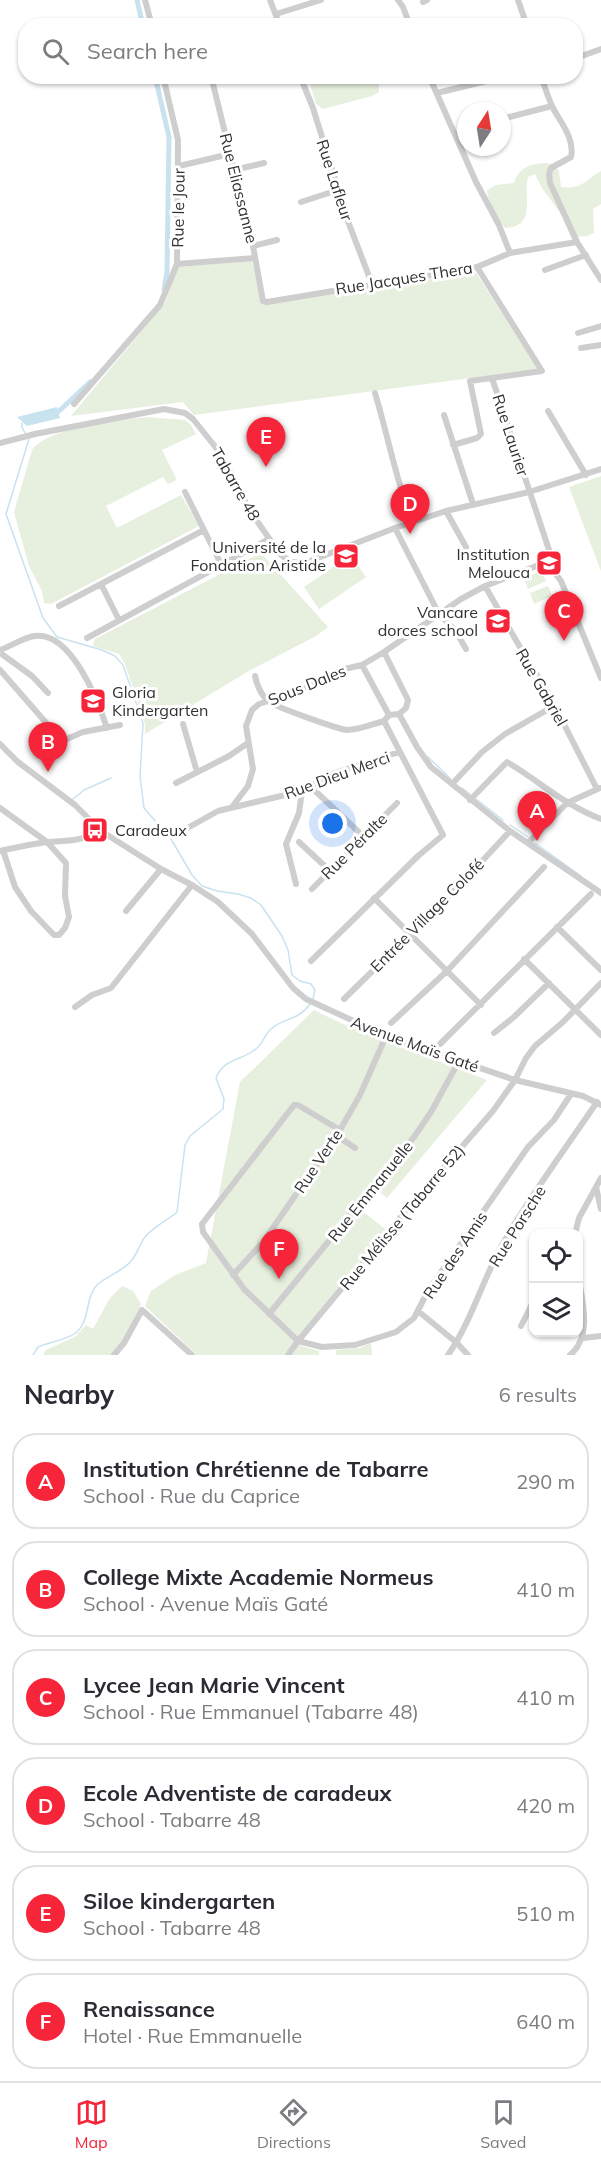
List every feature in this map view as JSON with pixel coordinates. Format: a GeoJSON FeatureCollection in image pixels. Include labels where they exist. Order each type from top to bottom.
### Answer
{"type":"FeatureCollection","features":[{"type":"Feature","properties":{"kind":"street"},"geometry":{"type":"LineString","coordinates":[[145,0],[150,18]]}},
{"type":"Feature","properties":{"kind":"street"},"geometry":{"type":"LineString","coordinates":[[270,0],[277,18]]}},
{"type":"Feature","properties":{"kind":"street"},"geometry":{"type":"LineString","coordinates":[[276,14],[321,0]]}},
{"type":"Feature","properties":{"kind":"street"},"geometry":{"type":"LineString","coordinates":[[398,0],[404,7],[407,18]]}},
{"type":"Feature","properties":{"kind":"street"},"geometry":{"type":"LineString","coordinates":[[518,0],[524,18]]}},
{"type":"Feature","properties":{"kind":"street"},"geometry":{"type":"LineString","coordinates":[[583,55],[601,49]]}},
{"type":"Feature","properties":{"kind":"street","name":"Rue le Jour"},"geometry":{"type":"LineString","coordinates":[[165,84],[177,133],[179,166],[177,264],[255,258]]}},
{"type":"Feature","properties":{"kind":"street","name":"Rue Eliassanne"},"geometry":{"type":"LineString","coordinates":[[213,84],[264,300]]}},
{"type":"Feature","properties":{"kind":"street","name":"Rue Lafleur"},"geometry":{"type":"LineString","coordinates":[[303,84],[372,284]]}},
{"type":"Feature","properties":{"kind":"street"},"geometry":{"type":"LineString","coordinates":[[433,84],[510,253]]}},
{"type":"Feature","properties":{"kind":"street"},"geometry":{"type":"LineString","coordinates":[[437,93],[474,84]]}},
{"type":"Feature","properties":{"kind":"street"},"geometry":{"type":"LineString","coordinates":[[544,84],[573,149],[571,157],[551,168],[550,183],[578,242],[601,280]]}},
{"type":"Feature","properties":{"kind":"street"},"geometry":{"type":"LineString","coordinates":[[511,117],[552,106]]}},
{"type":"Feature","properties":{"kind":"street"},"geometry":{"type":"LineString","coordinates":[[179,166],[230,154]]}},
{"type":"Feature","properties":{"kind":"street"},"geometry":{"type":"LineString","coordinates":[[234,170],[264,163]]}},
{"type":"Feature","properties":{"kind":"street"},"geometry":{"type":"LineString","coordinates":[[302,202],[338,190]]}},
{"type":"Feature","properties":{"kind":"street"},"geometry":{"type":"LineString","coordinates":[[253,246],[277,240]]}},
{"type":"Feature","properties":{"kind":"street","name":"Rue Jacques Thera"},"geometry":{"type":"LineString","coordinates":[[264,300],[267,302],[477,267],[510,253],[578,242]]}},
{"type":"Feature","properties":{"kind":"street"},"geometry":{"type":"LineString","coordinates":[[545,270],[586,255]]}},
{"type":"Feature","properties":{"kind":"street"},"geometry":{"type":"LineString","coordinates":[[74,404],[160,305],[177,264]]}},
{"type":"Feature","properties":{"kind":"street"},"geometry":{"type":"LineString","coordinates":[[453,445],[477,438],[481,434],[470,381],[542,371],[477,267]]}},
{"type":"Feature","properties":{"kind":"street"},"geometry":{"type":"LineString","coordinates":[[578,333],[601,326]]}},
{"type":"Feature","properties":{"kind":"street"},"geometry":{"type":"LineString","coordinates":[[581,348],[601,345]]}},
{"type":"Feature","properties":{"kind":"street","name":"Rue Laurier"},"geometry":{"type":"LineString","coordinates":[[492,378],[555,567],[555,573],[561,581],[601,678]]}},
{"type":"Feature","properties":{"kind":"street"},"geometry":{"type":"LineString","coordinates":[[375,393],[390,444],[396,476],[412,522]]}},
{"type":"Feature","properties":{"kind":"street","name":"Tabarre 48"},"geometry":{"type":"LineString","coordinates":[[0,443],[164,409],[185,413],[193,418],[221,454],[249,510],[280,554],[291,562],[304,563],[394,528],[446,511],[529,492],[601,469]]}},
{"type":"Feature","properties":{"kind":"street"},"geometry":{"type":"LineString","coordinates":[[548,411],[586,475]]}},
{"type":"Feature","properties":{"kind":"street"},"geometry":{"type":"LineString","coordinates":[[444,416],[473,504]]}},
{"type":"Feature","properties":{"kind":"street"},"geometry":{"type":"LineString","coordinates":[[185,492],[220,564]]}},
{"type":"Feature","properties":{"kind":"street"},"geometry":{"type":"LineString","coordinates":[[446,511],[466,548]]}},
{"type":"Feature","properties":{"kind":"street"},"geometry":{"type":"LineString","coordinates":[[394,528],[439,614],[455,630],[466,649]]}},
{"type":"Feature","properties":{"kind":"street"},"geometry":{"type":"LineString","coordinates":[[59,606],[204,530]]}},
{"type":"Feature","properties":{"kind":"street"},"geometry":{"type":"LineString","coordinates":[[87,638],[269,539]]}},
{"type":"Feature","properties":{"kind":"street","name":"Sous Dales"},"geometry":{"type":"LineString","coordinates":[[232,807],[248,786],[254,769],[246,726],[252,710],[259,704],[298,691],[340,670],[362,665],[485,586],[552,560]]}},
{"type":"Feature","properties":{"kind":"street"},"geometry":{"type":"LineString","coordinates":[[101,584],[119,620]]}},
{"type":"Feature","properties":{"kind":"street","name":"Rue Gabriel"},"geometry":{"type":"LineString","coordinates":[[485,586],[599,789]]}},
{"type":"Feature","properties":{"kind":"street"},"geometry":{"type":"LineString","coordinates":[[1,652],[35,636],[46,637],[55,642],[72,655],[97,698],[107,728]]}},
{"type":"Feature","properties":{"kind":"street"},"geometry":{"type":"LineString","coordinates":[[0,662],[1,652]]}},
{"type":"Feature","properties":{"kind":"street"},"geometry":{"type":"LineString","coordinates":[[1,652],[32,676],[48,693]]}},
{"type":"Feature","properties":{"kind":"street"},"geometry":{"type":"LineString","coordinates":[[255,676],[258,687],[267,701],[280,708],[339,729],[350,730],[399,714],[406,708],[408,700],[384,652]]}},
{"type":"Feature","properties":{"kind":"street"},"geometry":{"type":"LineString","coordinates":[[311,960],[418,856],[443,835],[399,752],[362,665]]}},
{"type":"Feature","properties":{"kind":"street"},"geometry":{"type":"LineString","coordinates":[[0,670],[62,741],[83,732],[120,725]]}},
{"type":"Feature","properties":{"kind":"street"},"geometry":{"type":"LineString","coordinates":[[452,784],[482,752],[505,734],[554,706]]}},
{"type":"Feature","properties":{"kind":"street"},"geometry":{"type":"LineString","coordinates":[[399,714],[431,767],[510,831],[601,893]]}},
{"type":"Feature","properties":{"kind":"street"},"geometry":{"type":"LineString","coordinates":[[183,724],[197,772]]}},
{"type":"Feature","properties":{"kind":"street"},"geometry":{"type":"LineString","coordinates":[[176,783],[248,743]]}},
{"type":"Feature","properties":{"kind":"street","name":"Avenue Maïs Gaté"},"geometry":{"type":"LineString","coordinates":[[0,744],[18,762],[75,805],[101,831],[218,902],[252,934],[293,988],[313,1002],[386,1036],[515,1080],[583,1096],[599,1104]]}},
{"type":"Feature","properties":{"kind":"street","name":"Rue Dieu Merci"},"geometry":{"type":"LineString","coordinates":[[175,836],[218,811],[302,791],[344,770],[399,752]]}},
{"type":"Feature","properties":{"kind":"street"},"geometry":{"type":"LineString","coordinates":[[470,800],[507,762],[541,783],[567,803],[601,819]]}},
{"type":"Feature","properties":{"kind":"street"},"geometry":{"type":"LineString","coordinates":[[310,786],[363,836]]}},
{"type":"Feature","properties":{"kind":"street"},"geometry":{"type":"LineString","coordinates":[[528,843],[567,803],[599,789]]}},
{"type":"Feature","properties":{"kind":"street"},"geometry":{"type":"LineString","coordinates":[[296,884],[286,844],[299,813],[302,791]]}},
{"type":"Feature","properties":{"kind":"street","name":"Rue Péralte"},"geometry":{"type":"LineString","coordinates":[[312,889],[396,803]]}},
{"type":"Feature","properties":{"kind":"street"},"geometry":{"type":"LineString","coordinates":[[0,808],[47,842],[66,863],[65,896],[69,917],[65,928],[58,935],[54,935],[31,911],[15,886],[2,851],[47,842],[89,838],[101,831]]}},
{"type":"Feature","properties":{"kind":"street","name":"Entrée Village Colofé"},"geometry":{"type":"LineString","coordinates":[[344,999],[458,887],[510,831]]}},
{"type":"Feature","properties":{"kind":"street"},"geometry":{"type":"LineString","coordinates":[[299,842],[329,870]]}},
{"type":"Feature","properties":{"kind":"street"},"geometry":{"type":"LineString","coordinates":[[391,1023],[447,971],[544,867]]}},
{"type":"Feature","properties":{"kind":"street"},"geometry":{"type":"LineString","coordinates":[[126,910],[161,869]]}},
{"type":"Feature","properties":{"kind":"street"},"geometry":{"type":"LineString","coordinates":[[75,1007],[92,995],[111,988],[192,885]]}},
{"type":"Feature","properties":{"kind":"street"},"geometry":{"type":"LineString","coordinates":[[440,1044],[591,894]]}},
{"type":"Feature","properties":{"kind":"street"},"geometry":{"type":"LineString","coordinates":[[374,898],[481,1005]]}},
{"type":"Feature","properties":{"kind":"street"},"geometry":{"type":"LineString","coordinates":[[557,927],[601,970]]}},
{"type":"Feature","properties":{"kind":"street"},"geometry":{"type":"LineString","coordinates":[[524,959],[601,1035]]}},
{"type":"Feature","properties":{"kind":"street"},"geometry":{"type":"LineString","coordinates":[[494,1033],[549,983]]}},
{"type":"Feature","properties":{"kind":"street","name":"Rue Mélisse (Tabarre 52)"},"geometry":{"type":"LineString","coordinates":[[288,1355],[405,1212],[493,1111],[535,1046],[601,983]]}},
{"type":"Feature","properties":{"kind":"street","name":"Rue Verte"},"geometry":{"type":"LineString","coordinates":[[233,1275],[264,1241],[338,1132],[360,1095],[386,1036]]}},
{"type":"Feature","properties":{"kind":"street","name":"Rue Emmanuelle"},"geometry":{"type":"LineString","coordinates":[[269,1314],[414,1137],[431,1112],[459,1061]]}},
{"type":"Feature","properties":{"kind":"street","name":"Rue des Amis"},"geometry":{"type":"LineString","coordinates":[[298,1341],[322,1347],[355,1345],[396,1332],[414,1317],[428,1291],[528,1147],[554,1120],[571,1094]]}},
{"type":"Feature","properties":{"kind":"street","name":"Rue Porsche"},"geometry":{"type":"LineString","coordinates":[[448,1355],[472,1314],[488,1271],[504,1240],[599,1104]]}},
{"type":"Feature","properties":{"kind":"street"},"geometry":{"type":"LineString","coordinates":[[298,1341],[243,1289],[203,1232],[204,1220],[294,1105],[298,1105],[338,1132],[355,1148]]}},
{"type":"Feature","properties":{"kind":"street"},"geometry":{"type":"LineString","coordinates":[[576,1229],[579,1218],[601,1178]]}},
{"type":"Feature","properties":{"kind":"street"},"geometry":{"type":"LineString","coordinates":[[596,1186],[601,1209]]}},
{"type":"Feature","properties":{"kind":"street"},"geometry":{"type":"LineString","coordinates":[[114,1355],[124,1343],[142,1310],[192,1355]]}},
{"type":"Feature","properties":{"kind":"street"},"geometry":{"type":"LineString","coordinates":[[521,1326],[529,1310]]}},
{"type":"Feature","properties":{"kind":"street"},"geometry":{"type":"LineString","coordinates":[[418,1311],[468,1355]]}},
{"type":"Feature","properties":{"kind":"street"},"geometry":{"type":"LineString","coordinates":[[570,1355],[583,1338],[601,1336]]}},
{"type":"Feature","properties":{"kind":"green space"},"geometry":{"type":"Polygon","coordinates":[[[310,84],[379,84],[379,92],[372,96],[323,109],[316,104],[310,84]]]}},
{"type":"Feature","properties":{"kind":"green space"},"geometry":{"type":"Polygon","coordinates":[[[545,163],[553,164],[559,171],[561,187],[568,188],[584,183],[601,171],[601,204],[593,209],[594,233],[571,237],[561,214],[535,174],[528,177],[525,217],[515,226],[505,228],[491,205],[487,190],[496,185],[514,183],[519,173],[526,167],[545,163]]]}},
{"type":"Feature","properties":{"kind":"green space"},"geometry":{"type":"Polygon","coordinates":[[[252,261],[262,304],[473,268],[538,369],[194,415],[183,402],[71,416],[165,303],[178,267],[252,261]]]}},
{"type":"Feature","properties":{"kind":"green space"},"geometry":{"type":"Polygon","coordinates":[[[146,417],[185,420],[196,434],[162,450],[176,478],[175,481],[168,484],[163,477],[106,506],[117,528],[181,495],[199,526],[51,604],[44,603],[42,591],[29,566],[14,512],[32,450],[40,442],[53,436],[84,426],[146,417]]]}},
{"type":"Feature","properties":{"kind":"green space"},"geometry":{"type":"Polygon","coordinates":[[[601,476],[601,571],[569,487],[601,476]]]}},
{"type":"Feature","properties":{"kind":"green space"},"geometry":{"type":"Polygon","coordinates":[[[261,553],[328,627],[316,636],[247,672],[145,734],[145,724],[125,664],[119,654],[93,646],[95,639],[261,553]]]}},
{"type":"Feature","properties":{"kind":"green space"},"geometry":{"type":"Polygon","coordinates":[[[351,555],[366,577],[319,609],[304,587],[351,555]]]}},
{"type":"Feature","properties":{"kind":"green space"},"geometry":{"type":"Polygon","coordinates":[[[542,571],[546,581],[528,589],[524,578],[542,571]]]}},
{"type":"Feature","properties":{"kind":"green space"},"geometry":{"type":"Polygon","coordinates":[[[548,586],[552,596],[534,604],[530,593],[548,586]]]}},
{"type":"Feature","properties":{"kind":"green space"},"geometry":{"type":"Polygon","coordinates":[[[314,1010],[378,1039],[487,1080],[387,1198],[377,1190],[361,1210],[385,1229],[284,1355],[197,1355],[145,1306],[151,1291],[175,1275],[206,1263],[240,1082],[314,1010]]]}},
{"type":"Feature","properties":{"kind":"green space"},"geometry":{"type":"Polygon","coordinates":[[[122,1286],[133,1291],[141,1304],[126,1337],[111,1355],[43,1355],[46,1350],[76,1336],[86,1325],[93,1329],[110,1298],[122,1286]]]}},
{"type":"Feature","properties":{"kind":"green space"},"geometry":{"type":"Polygon","coordinates":[[[371,1343],[372,1355],[336,1355],[336,1350],[359,1348],[371,1343]]]}},
{"type":"Feature","properties":{"kind":"green space"},"geometry":{"type":"Polygon","coordinates":[[[298,1345],[319,1351],[319,1355],[292,1355],[298,1345]]]}},
{"type":"Feature","properties":{"kind":"water"},"geometry":{"type":"Polygon","coordinates":[[[57,407],[60,418],[27,426],[17,417],[57,407]]]}},
{"type":"Feature","properties":{"kind":"waterway"},"geometry":{"type":"LineString","coordinates":[[137,0],[141,18]]}},
{"type":"Feature","properties":{"kind":"waterway"},"geometry":{"type":"LineString","coordinates":[[157,84],[169,137],[167,272],[164,289]]}},
{"type":"Feature","properties":{"kind":"waterway"},"geometry":{"type":"LineString","coordinates":[[58,412],[90,382]]}},
{"type":"Feature","properties":{"kind":"waterway"},"geometry":{"type":"LineString","coordinates":[[22,423],[25,433]]}},
{"type":"Feature","properties":{"kind":"waterway"},"geometry":{"type":"LineString","coordinates":[[29,439],[6,514],[43,618],[57,637],[102,650],[115,656],[123,665],[143,723],[140,777],[144,808],[171,839],[192,875],[202,886],[251,898],[261,905],[282,936],[288,950],[292,975],[300,981],[311,984],[315,990],[313,999]]}},
{"type":"Feature","properties":{"kind":"waterway"},"geometry":{"type":"LineString","coordinates":[[428,757],[451,779]]}},
{"type":"Feature","properties":{"kind":"waterway"},"geometry":{"type":"LineString","coordinates":[[73,799],[84,790],[111,778]]}},
{"type":"Feature","properties":{"kind":"waterway"},"geometry":{"type":"LineString","coordinates":[[462,788],[470,794]]}},
{"type":"Feature","properties":{"kind":"waterway"},"geometry":{"type":"LineString","coordinates":[[476,799],[503,820]]}},
{"type":"Feature","properties":{"kind":"waterway"},"geometry":{"type":"LineString","coordinates":[[510,825],[528,837]]}},
{"type":"Feature","properties":{"kind":"waterway"},"geometry":{"type":"LineString","coordinates":[[535,843],[581,876]]}},
{"type":"Feature","properties":{"kind":"waterway"},"geometry":{"type":"LineString","coordinates":[[33,1355],[38,1347],[77,1332],[84,1321],[93,1290],[97,1285],[127,1265],[149,1233],[177,1212],[185,1145],[190,1136],[223,1109],[224,1099],[216,1078],[219,1072],[228,1063],[252,1052],[271,1029],[301,1013],[311,1003]]}},
{"type":"Feature","properties":{"kind":"place","name":"Siloe kindergarten"},"geometry":{"type":"Point","coordinates":[266,467]}},
{"type":"Feature","properties":{"kind":"place","name":"Ecole Adventiste de caradeux"},"geometry":{"type":"Point","coordinates":[410,534]}},
{"type":"Feature","properties":{"kind":"place","name":"Université de la Fondation Aristide"},"geometry":{"type":"Point","coordinates":[346,556]}},
{"type":"Feature","properties":{"kind":"place","name":"Institution Melouca"},"geometry":{"type":"Point","coordinates":[549,563]}},
{"type":"Feature","properties":{"kind":"place","name":"Vancare dorces school"},"geometry":{"type":"Point","coordinates":[498,621]}},
{"type":"Feature","properties":{"kind":"place","name":"Lycee Jean Marie Vincent"},"geometry":{"type":"Point","coordinates":[564,641]}},
{"type":"Feature","properties":{"kind":"place","name":"Gloria Kindergarten"},"geometry":{"type":"Point","coordinates":[93,701]}},
{"type":"Feature","properties":{"kind":"place","name":"College Mixte Academie Normeus"},"geometry":{"type":"Point","coordinates":[48,772]}},
{"type":"Feature","properties":{"kind":"place","name":"Caradeux"},"geometry":{"type":"Point","coordinates":[95,830]}},
{"type":"Feature","properties":{"kind":"place","name":"Institution Chrétienne de Tabarre"},"geometry":{"type":"Point","coordinates":[537,841]}},
{"type":"Feature","properties":{"kind":"place","name":"Renaissance"},"geometry":{"type":"Point","coordinates":[279,1279]}}]}
